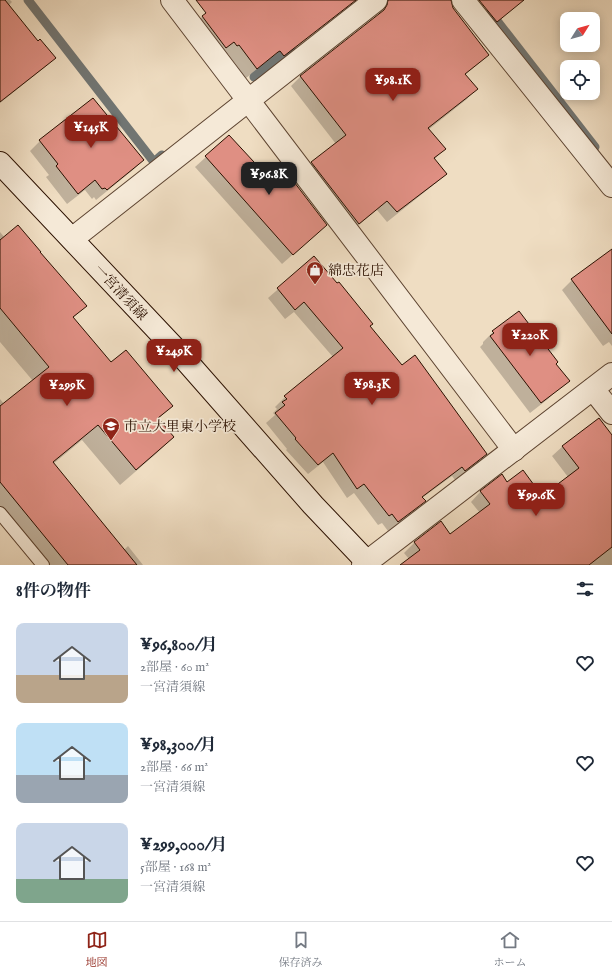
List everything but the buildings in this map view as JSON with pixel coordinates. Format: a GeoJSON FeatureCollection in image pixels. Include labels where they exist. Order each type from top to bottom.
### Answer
{"type":"FeatureCollection","features":[{"type":"Feature","properties":{"kind":"street"},"geometry":{"type":"LineString","coordinates":[[172,0],[514,450]]}},
{"type":"Feature","properties":{"kind":"street"},"geometry":{"type":"LineString","coordinates":[[72,239],[376,0]]}},
{"type":"Feature","properties":{"kind":"street"},"geometry":{"type":"LineString","coordinates":[[463,0],[612,186]]}},
{"type":"Feature","properties":{"kind":"street","name":"一宮清須線"},"geometry":{"type":"LineString","coordinates":[[0,162],[181,356],[367,564]]}},
{"type":"Feature","properties":{"kind":"street"},"geometry":{"type":"LineString","coordinates":[[367,564],[612,374]]}},
{"type":"Feature","properties":{"kind":"street"},"geometry":{"type":"LineString","coordinates":[[593,389],[612,413]]}},
{"type":"Feature","properties":{"kind":"lane"},"geometry":{"type":"LineString","coordinates":[[0,513],[43,565]]}},
{"type":"Feature","properties":{"kind":"waterway"},"geometry":{"type":"LineString","coordinates":[[28,0],[154,162],[162,155]]}},
{"type":"Feature","properties":{"kind":"waterway"},"geometry":{"type":"LineString","coordinates":[[491,13],[595,147]]}},
{"type":"Feature","properties":{"kind":"waterway"},"geometry":{"type":"LineString","coordinates":[[254,77],[291,48]]}},
{"type":"Feature","properties":{"kind":"place","name":"綿忠花店"},"geometry":{"type":"Point","coordinates":[315,285]}},
{"type":"Feature","properties":{"kind":"place","name":"市立大里東小学校"},"geometry":{"type":"Point","coordinates":[111,441]}}]}
